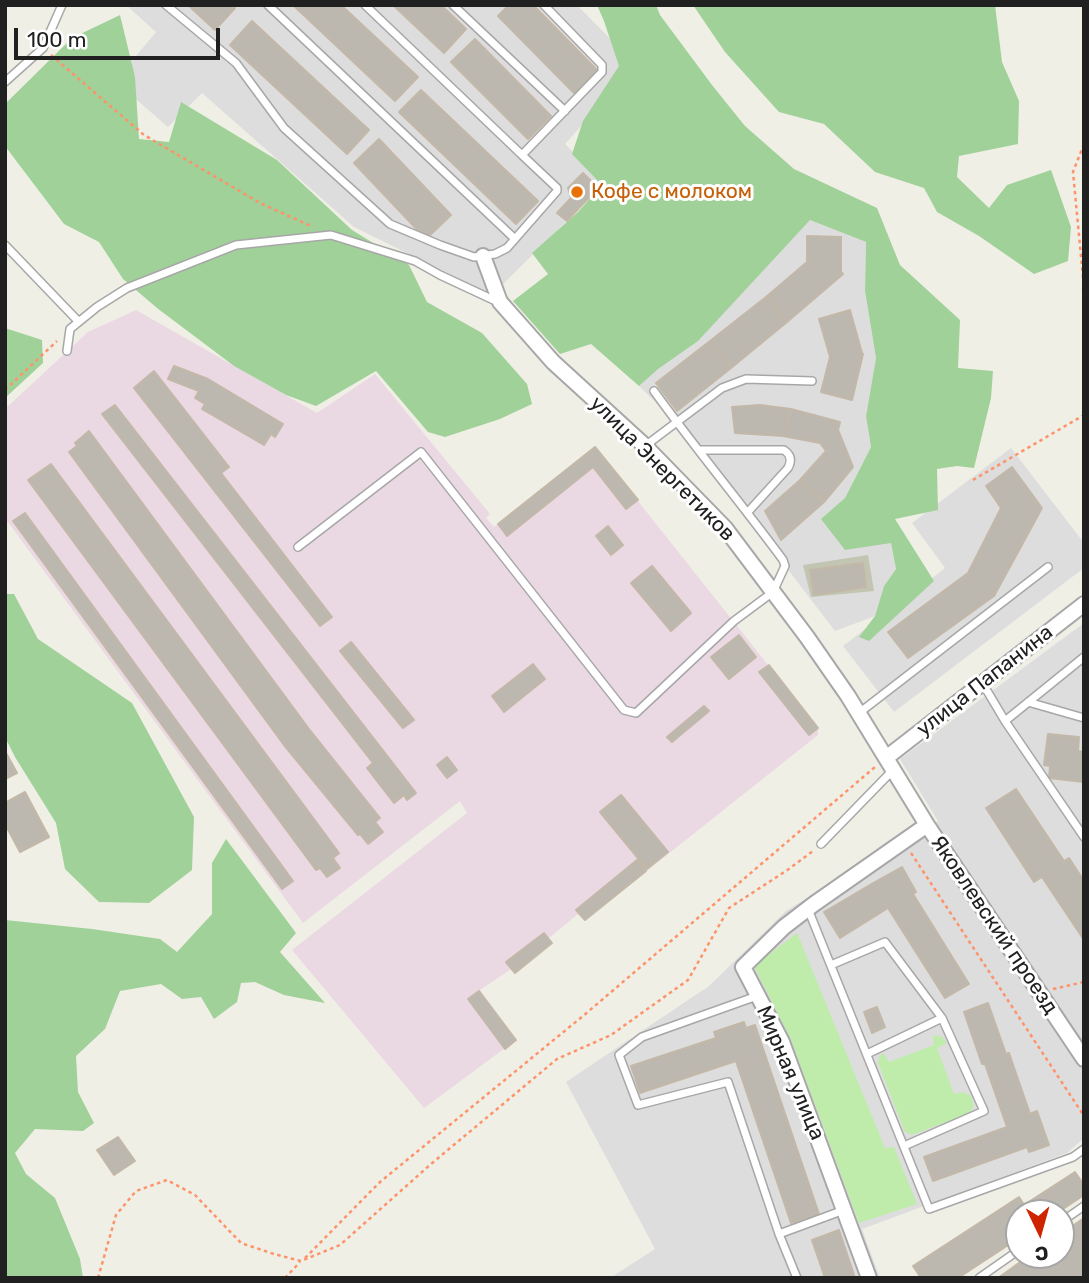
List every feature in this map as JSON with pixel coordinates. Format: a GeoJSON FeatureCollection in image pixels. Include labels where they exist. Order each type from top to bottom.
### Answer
{"type":"FeatureCollection","features":[{"type":"Feature","properties":{"kind":"street","name":"улица Энергетиков"},"geometry":{"type":"LineString","coordinates":[[483,256],[500,302],[553,362],[645,446],[725,528],[807,637],[890,764]]}},
{"type":"Feature","properties":{"kind":"street","name":"улица Папанина"},"geometry":{"type":"LineString","coordinates":[[890,764],[982,683],[1084,604]]}},
{"type":"Feature","properties":{"kind":"street"},"geometry":{"type":"LineString","coordinates":[[890,764],[927,825]]}},
{"type":"Feature","properties":{"kind":"street","name":"Мирная улица"},"geometry":{"type":"LineString","coordinates":[[869,1278],[782,1042],[743,967],[784,927],[927,825]]}},
{"type":"Feature","properties":{"kind":"street","name":"Яковлевский проезд"},"geometry":{"type":"LineString","coordinates":[[927,825],[1084,1059]]}},
{"type":"Feature","properties":{"kind":"lane"},"geometry":{"type":"LineString","coordinates":[[5,82],[43,48],[62,5]]}},
{"type":"Feature","properties":{"kind":"lane"},"geometry":{"type":"LineString","coordinates":[[166,5],[236,63],[284,128],[390,224],[474,257],[495,254],[507,248],[558,189],[365,5]]}},
{"type":"Feature","properties":{"kind":"lane"},"geometry":{"type":"LineString","coordinates":[[268,5],[515,239]]}},
{"type":"Feature","properties":{"kind":"lane"},"geometry":{"type":"LineString","coordinates":[[453,5],[565,111]]}},
{"type":"Feature","properties":{"kind":"lane"},"geometry":{"type":"LineString","coordinates":[[522,155],[603,68],[544,5]]}},
{"type":"Feature","properties":{"kind":"lane"},"geometry":{"type":"LineString","coordinates":[[67,351],[69,329],[127,288],[236,245],[331,234],[415,261],[502,304]]}},
{"type":"Feature","properties":{"kind":"lane"},"geometry":{"type":"LineString","coordinates":[[5,245],[78,321]]}},
{"type":"Feature","properties":{"kind":"lane"},"geometry":{"type":"LineString","coordinates":[[645,446],[722,388],[746,379],[812,381]]}},
{"type":"Feature","properties":{"kind":"lane"},"geometry":{"type":"LineString","coordinates":[[298,547],[421,452],[624,710],[636,713],[734,621],[773,592],[785,563],[654,391]]}},
{"type":"Feature","properties":{"kind":"lane"},"geometry":{"type":"LineString","coordinates":[[699,450],[784,450],[788,453],[791,458],[788,468],[748,512]]}},
{"type":"Feature","properties":{"kind":"lane"},"geometry":{"type":"LineString","coordinates":[[859,713],[1048,567]]}},
{"type":"Feature","properties":{"kind":"lane"},"geometry":{"type":"LineString","coordinates":[[1005,721],[1084,657]]}},
{"type":"Feature","properties":{"kind":"lane"},"geometry":{"type":"LineString","coordinates":[[982,683],[1084,837]]}},
{"type":"Feature","properties":{"kind":"lane"},"geometry":{"type":"LineString","coordinates":[[1028,702],[1084,718]]}},
{"type":"Feature","properties":{"kind":"lane"},"geometry":{"type":"LineString","coordinates":[[821,844],[890,764]]}},
{"type":"Feature","properties":{"kind":"lane"},"geometry":{"type":"LineString","coordinates":[[808,909],[929,1209],[1073,1157],[1084,1149]]}},
{"type":"Feature","properties":{"kind":"lane"},"geometry":{"type":"LineString","coordinates":[[831,965],[885,942],[942,1018],[984,1111],[904,1146]]}},
{"type":"Feature","properties":{"kind":"lane"},"geometry":{"type":"LineString","coordinates":[[758,996],[642,1037],[619,1055],[638,1105],[728,1082],[779,1234],[797,1278]]}},
{"type":"Feature","properties":{"kind":"lane"},"geometry":{"type":"LineString","coordinates":[[867,1054],[942,1018]]}},
{"type":"Feature","properties":{"kind":"lane"},"geometry":{"type":"LineString","coordinates":[[779,1234],[844,1210]]}},
{"type":"Feature","properties":{"kind":"lane"},"geometry":{"type":"LineString","coordinates":[[979,1278],[1005,1260]]}},
{"type":"Feature","properties":{"kind":"path"},"geometry":{"type":"LineString","coordinates":[[43,48],[144,135],[260,204],[331,234]]}},
{"type":"Feature","properties":{"kind":"path"},"geometry":{"type":"LineString","coordinates":[[1084,144],[1073,172],[1084,306]]}},
{"type":"Feature","properties":{"kind":"path"},"geometry":{"type":"LineString","coordinates":[[1083,280],[1084,306]]}},
{"type":"Feature","properties":{"kind":"path"},"geometry":{"type":"LineString","coordinates":[[5,390],[69,329]]}},
{"type":"Feature","properties":{"kind":"path"},"geometry":{"type":"LineString","coordinates":[[973,480],[1084,415]]}},
{"type":"Feature","properties":{"kind":"path"},"geometry":{"type":"LineString","coordinates":[[285,1278],[380,1182],[890,764]]}},
{"type":"Feature","properties":{"kind":"path"},"geometry":{"type":"LineString","coordinates":[[903,842],[1084,1116]]}},
{"type":"Feature","properties":{"kind":"path"},"geometry":{"type":"LineString","coordinates":[[97,1278],[116,1215],[136,1191],[167,1180],[195,1195],[241,1243],[302,1261],[340,1244],[557,1059],[611,1035],[688,980],[729,908],[786,871],[821,844]]}},
{"type":"Feature","properties":{"kind":"path"},"geometry":{"type":"LineString","coordinates":[[1039,992],[1084,982]]}},
{"type":"Feature","properties":{"kind":"shaded area"},"geometry":{"type":"Polygon","coordinates":[[[126,5],[577,5],[636,65],[565,144],[605,183],[492,295],[354,227],[202,93],[168,127],[115,81],[156,32],[126,5]]]}},
{"type":"Feature","properties":{"kind":"shaded area"},"geometry":{"type":"Polygon","coordinates":[[[810,220],[866,242],[865,291],[876,358],[866,416],[871,447],[845,498],[891,543],[896,569],[884,586],[875,616],[835,631],[670,416],[639,386],[810,220]]]}},
{"type":"Feature","properties":{"kind":"shaded area"},"geometry":{"type":"Polygon","coordinates":[[[136,310],[317,413],[375,374],[490,514],[486,518],[494,527],[595,447],[818,728],[818,735],[585,920],[578,914],[549,938],[552,943],[515,973],[511,969],[480,990],[516,1040],[424,1108],[292,950],[467,813],[460,801],[303,923],[5,518],[5,409],[88,332],[136,310]]]}},
{"type":"Feature","properties":{"kind":"shaded area"},"geometry":{"type":"Polygon","coordinates":[[[1011,448],[1084,543],[1084,568],[894,712],[843,646],[945,568],[912,523],[1011,448]]]}},
{"type":"Feature","properties":{"kind":"shaded area"},"geometry":{"type":"Polygon","coordinates":[[[868,555],[874,591],[811,597],[803,565],[868,555]]]}},
{"type":"Feature","properties":{"kind":"shaded area"},"geometry":{"type":"Polygon","coordinates":[[[1084,623],[1084,1138],[1067,1153],[862,1229],[880,1278],[610,1278],[655,1249],[566,1082],[709,986],[787,910],[938,821],[900,759],[1084,623]]]}},
{"type":"Feature","properties":{"kind":"green space"},"geometry":{"type":"Polygon","coordinates":[[[597,5],[656,5],[660,15],[745,126],[794,169],[877,208],[900,265],[960,320],[958,368],[993,371],[991,398],[974,468],[957,466],[937,469],[938,510],[895,519],[934,581],[869,641],[859,637],[875,616],[884,586],[896,569],[891,543],[845,550],[821,519],[845,498],[871,447],[866,416],[876,358],[865,291],[866,242],[810,220],[698,341],[639,386],[591,344],[560,354],[513,301],[548,274],[532,253],[578,212],[602,185],[572,154],[583,121],[619,66],[597,5]]]}},
{"type":"Feature","properties":{"kind":"green space"},"geometry":{"type":"Polygon","coordinates":[[[693,5],[995,5],[1002,62],[1019,101],[1018,144],[959,156],[957,177],[989,208],[1007,185],[1051,170],[1071,227],[1068,261],[1034,274],[979,236],[937,212],[924,188],[875,172],[824,124],[779,112],[725,52],[693,5]]]}},
{"type":"Feature","properties":{"kind":"green space"},"geometry":{"type":"Polygon","coordinates":[[[120,15],[135,77],[139,139],[169,142],[181,102],[277,160],[352,230],[409,265],[427,302],[482,333],[527,384],[532,404],[500,419],[445,437],[428,432],[376,371],[316,406],[286,395],[234,366],[157,308],[123,279],[99,242],[64,224],[5,146],[5,104],[72,38],[120,15]]]}},
{"type":"Feature","properties":{"kind":"green space"},"geometry":{"type":"Polygon","coordinates":[[[5,328],[42,340],[43,363],[5,398],[5,328]]]}},
{"type":"Feature","properties":{"kind":"green space"},"geometry":{"type":"Polygon","coordinates":[[[5,594],[14,594],[38,639],[132,703],[194,817],[192,870],[149,903],[99,902],[65,869],[56,823],[5,737],[5,594]]]}},
{"type":"Feature","properties":{"kind":"green space"},"geometry":{"type":"Polygon","coordinates":[[[226,839],[296,933],[280,952],[325,1003],[284,995],[255,982],[241,983],[237,1002],[214,1019],[201,997],[182,999],[161,984],[120,991],[105,1029],[76,1056],[78,1092],[94,1123],[83,1131],[35,1129],[15,1153],[26,1174],[55,1198],[80,1259],[83,1278],[5,1278],[5,920],[160,939],[177,952],[212,914],[212,863],[226,839]]]}},
{"type":"Feature","properties":{"kind":"green space"},"geometry":{"type":"Polygon","coordinates":[[[797,933],[885,1148],[894,1147],[917,1204],[859,1223],[791,1040],[754,966],[797,933]]]}},
{"type":"Feature","properties":{"kind":"green space"},"geometry":{"type":"Polygon","coordinates":[[[933,1035],[942,1037],[947,1043],[937,1048],[954,1094],[963,1092],[971,1096],[974,1106],[970,1113],[912,1135],[905,1132],[878,1063],[879,1057],[883,1053],[889,1062],[934,1045],[933,1035]]]}},
{"type":"Feature","properties":{"kind":"building"},"geometry":{"type":"Polygon","coordinates":[[[188,5],[231,5],[235,8],[215,30],[188,5]]]}},
{"type":"Feature","properties":{"kind":"building"},"geometry":{"type":"Polygon","coordinates":[[[293,5],[341,5],[418,77],[395,101],[293,5]]]}},
{"type":"Feature","properties":{"kind":"building"},"geometry":{"type":"Polygon","coordinates":[[[393,5],[441,5],[466,29],[444,53],[393,5]]]}},
{"type":"Feature","properties":{"kind":"building"},"geometry":{"type":"Polygon","coordinates":[[[509,5],[533,5],[597,70],[574,93],[498,16],[509,5]]]}},
{"type":"Feature","properties":{"kind":"building"},"geometry":{"type":"Polygon","coordinates":[[[252,21],[369,130],[347,154],[230,45],[252,21]]]}},
{"type":"Feature","properties":{"kind":"building"},"geometry":{"type":"Polygon","coordinates":[[[475,39],[551,116],[528,139],[451,62],[475,39]]]}},
{"type":"Feature","properties":{"kind":"building"},"geometry":{"type":"Polygon","coordinates":[[[421,90],[538,201],[516,224],[399,112],[421,90]]]}},
{"type":"Feature","properties":{"kind":"building"},"geometry":{"type":"Polygon","coordinates":[[[379,139],[451,215],[426,239],[354,163],[379,139]]]}},
{"type":"Feature","properties":{"kind":"building"},"geometry":{"type":"Polygon","coordinates":[[[583,173],[598,188],[567,221],[557,213],[571,198],[568,188],[583,173]]]}},
{"type":"Feature","properties":{"kind":"building"},"geometry":{"type":"Polygon","coordinates":[[[807,236],[841,237],[843,274],[787,322],[766,297],[807,262],[807,236]]]}},
{"type":"Feature","properties":{"kind":"building"},"geometry":{"type":"Polygon","coordinates":[[[766,297],[787,322],[731,368],[710,341],[766,297]]]}},
{"type":"Feature","properties":{"kind":"building"},"geometry":{"type":"Polygon","coordinates":[[[850,310],[863,354],[852,400],[821,392],[830,357],[819,319],[850,310]]]}},
{"type":"Feature","properties":{"kind":"building"},"geometry":{"type":"Polygon","coordinates":[[[710,341],[731,368],[677,411],[656,383],[710,341]]]}},
{"type":"Feature","properties":{"kind":"building"},"geometry":{"type":"Polygon","coordinates":[[[174,366],[208,379],[283,424],[275,437],[271,434],[264,445],[202,409],[205,404],[195,398],[199,391],[168,379],[174,366]]]}},
{"type":"Feature","properties":{"kind":"building"},"geometry":{"type":"Polygon","coordinates":[[[154,371],[229,467],[221,473],[332,617],[320,626],[134,388],[154,371]]]}},
{"type":"Feature","properties":{"kind":"building"},"geometry":{"type":"Polygon","coordinates":[[[115,405],[416,793],[407,800],[404,795],[394,803],[367,768],[373,763],[102,414],[115,405]]]}},
{"type":"Feature","properties":{"kind":"building"},"geometry":{"type":"Polygon","coordinates":[[[760,405],[791,409],[783,436],[735,433],[732,407],[760,405]]]}},
{"type":"Feature","properties":{"kind":"building"},"geometry":{"type":"Polygon","coordinates":[[[791,409],[840,422],[838,430],[853,467],[824,502],[800,480],[826,451],[820,443],[783,436],[791,409]]]}},
{"type":"Feature","properties":{"kind":"building"},"geometry":{"type":"Polygon","coordinates":[[[89,431],[309,729],[380,818],[375,822],[383,832],[368,844],[284,745],[69,452],[89,431]]]}},
{"type":"Feature","properties":{"kind":"building"},"geometry":{"type":"Polygon","coordinates":[[[595,447],[638,500],[626,509],[593,467],[507,536],[498,524],[595,447]]]}},
{"type":"Feature","properties":{"kind":"building"},"geometry":{"type":"Polygon","coordinates":[[[51,464],[339,853],[333,858],[340,868],[327,877],[320,868],[316,870],[28,480],[51,464]]]}},
{"type":"Feature","properties":{"kind":"building"},"geometry":{"type":"Polygon","coordinates":[[[1012,467],[1042,508],[994,596],[908,658],[888,632],[968,573],[1001,508],[986,486],[1012,467]]]}},
{"type":"Feature","properties":{"kind":"building"},"geometry":{"type":"Polygon","coordinates":[[[800,480],[824,502],[781,540],[765,511],[800,480]]]}},
{"type":"Feature","properties":{"kind":"building"},"geometry":{"type":"Polygon","coordinates":[[[25,513],[293,881],[282,889],[13,521],[25,513]]]}},
{"type":"Feature","properties":{"kind":"building"},"geometry":{"type":"Polygon","coordinates":[[[608,526],[623,545],[611,555],[596,536],[608,526]]]}},
{"type":"Feature","properties":{"kind":"building"},"geometry":{"type":"Polygon","coordinates":[[[863,563],[866,587],[814,595],[810,570],[863,563]]]}},
{"type":"Feature","properties":{"kind":"building"},"geometry":{"type":"Polygon","coordinates":[[[652,566],[691,613],[671,631],[631,583],[652,566]]]}},
{"type":"Feature","properties":{"kind":"building"},"geometry":{"type":"Polygon","coordinates":[[[739,635],[756,657],[729,679],[711,657],[739,635]]]}},
{"type":"Feature","properties":{"kind":"building"},"geometry":{"type":"Polygon","coordinates":[[[351,642],[414,720],[403,728],[340,651],[351,642]]]}},
{"type":"Feature","properties":{"kind":"building"},"geometry":{"type":"Polygon","coordinates":[[[533,664],[545,679],[504,712],[492,696],[533,664]]]}},
{"type":"Feature","properties":{"kind":"building"},"geometry":{"type":"Polygon","coordinates":[[[769,665],[818,728],[809,735],[759,672],[769,665]]]}},
{"type":"Feature","properties":{"kind":"building"},"geometry":{"type":"Polygon","coordinates":[[[704,706],[709,711],[672,742],[667,737],[704,706]]]}},
{"type":"Feature","properties":{"kind":"building"},"geometry":{"type":"Polygon","coordinates":[[[1048,734],[1079,737],[1078,751],[1084,752],[1084,782],[1049,778],[1050,766],[1044,765],[1048,734]]]}},
{"type":"Feature","properties":{"kind":"building"},"geometry":{"type":"Polygon","coordinates":[[[5,751],[17,773],[5,779],[5,751]]]}},
{"type":"Feature","properties":{"kind":"building"},"geometry":{"type":"Polygon","coordinates":[[[447,757],[457,770],[447,778],[437,765],[447,757]]]}},
{"type":"Feature","properties":{"kind":"building"},"geometry":{"type":"Polygon","coordinates":[[[1016,789],[1064,861],[1069,858],[1084,881],[1084,940],[1042,877],[1034,882],[986,808],[1016,789]]]}},
{"type":"Feature","properties":{"kind":"building"},"geometry":{"type":"Polygon","coordinates":[[[25,792],[49,837],[20,852],[5,824],[5,803],[25,792]]]}},
{"type":"Feature","properties":{"kind":"building"},"geometry":{"type":"Polygon","coordinates":[[[621,795],[668,852],[647,869],[600,812],[621,795]]]}},
{"type":"Feature","properties":{"kind":"building"},"geometry":{"type":"Polygon","coordinates":[[[637,860],[646,871],[585,920],[576,910],[637,860]]]}},
{"type":"Feature","properties":{"kind":"building"},"geometry":{"type":"Polygon","coordinates":[[[902,867],[916,892],[913,894],[969,984],[945,998],[888,908],[840,938],[824,912],[902,867]]]}},
{"type":"Feature","properties":{"kind":"building"},"geometry":{"type":"Polygon","coordinates":[[[544,933],[552,943],[515,973],[506,962],[544,933]]]}},
{"type":"Feature","properties":{"kind":"building"},"geometry":{"type":"Polygon","coordinates":[[[479,991],[516,1040],[505,1049],[468,999],[479,991]]]}},
{"type":"Feature","properties":{"kind":"building"},"geometry":{"type":"Polygon","coordinates":[[[988,1003],[1030,1114],[1037,1111],[1049,1145],[1029,1152],[1027,1147],[933,1181],[924,1157],[1007,1127],[964,1012],[988,1003]]]}},
{"type":"Feature","properties":{"kind":"building"},"geometry":{"type":"Polygon","coordinates":[[[877,1007],[885,1027],[872,1033],[864,1012],[877,1007]]]}},
{"type":"Feature","properties":{"kind":"building"},"geometry":{"type":"Polygon","coordinates":[[[744,1022],[746,1028],[755,1025],[819,1214],[791,1223],[736,1061],[640,1093],[631,1066],[716,1038],[714,1032],[744,1022]]]}},
{"type":"Feature","properties":{"kind":"building"},"geometry":{"type":"Polygon","coordinates":[[[118,1137],[135,1161],[114,1175],[97,1150],[118,1137]]]}},
{"type":"Feature","properties":{"kind":"building"},"geometry":{"type":"Polygon","coordinates":[[[1075,1172],[1084,1185],[1084,1195],[1075,1201],[1033,1199],[1075,1172]]]}},
{"type":"Feature","properties":{"kind":"building"},"geometry":{"type":"Polygon","coordinates":[[[1005,1206],[1005,1247],[958,1278],[921,1278],[913,1266],[1005,1206]]]}},
{"type":"Feature","properties":{"kind":"building"},"geometry":{"type":"Polygon","coordinates":[[[1084,1218],[1084,1278],[998,1278],[1011,1269],[1075,1269],[1075,1224],[1084,1218]]]}},
{"type":"Feature","properties":{"kind":"building"},"geometry":{"type":"Polygon","coordinates":[[[839,1230],[855,1278],[825,1278],[812,1240],[839,1230]]]}},
{"type":"Feature","properties":{"kind":"place","name":"Кофе с молоком"},"geometry":{"type":"Point","coordinates":[577,192]}}]}
